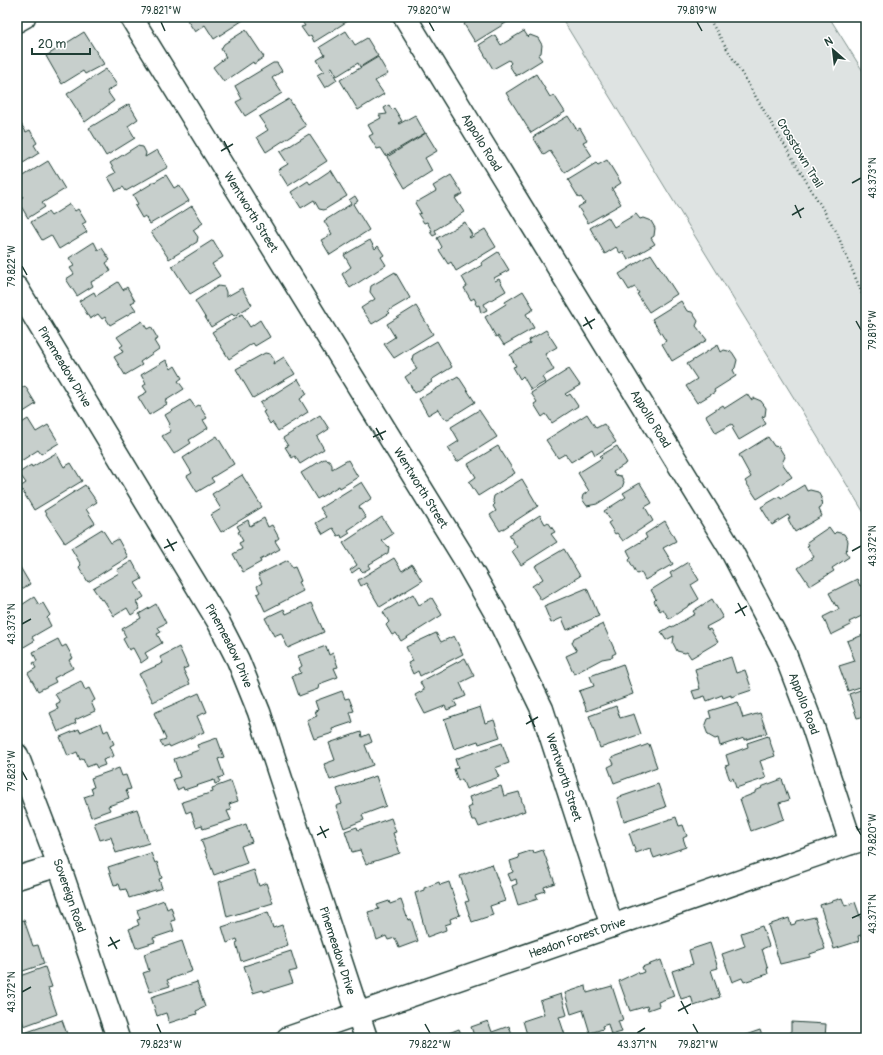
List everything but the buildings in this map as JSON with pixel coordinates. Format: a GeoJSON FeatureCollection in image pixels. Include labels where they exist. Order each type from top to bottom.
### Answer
{"type":"FeatureCollection","features":[{"type":"Feature","properties":{"kind":"street"},"geometry":{"type":"LineString","coordinates":[[17,21],[24,17]]}},
{"type":"Feature","properties":{"kind":"street","name":"Wentworth Street"},"geometry":{"type":"LineString","coordinates":[[131,17],[467,563],[495,612],[542,709],[612,926]]}},
{"type":"Feature","properties":{"kind":"street","name":"Appollo Road"},"geometry":{"type":"LineString","coordinates":[[405,17],[731,550],[784,650],[858,841]]}},
{"type":"Feature","properties":{"kind":"street","name":"Pinemeadow Drive"},"geometry":{"type":"LineString","coordinates":[[17,288],[218,621],[238,660],[259,712],[366,1038]]}},
{"type":"Feature","properties":{"kind":"street","name":"Sovereign Road"},"geometry":{"type":"LineString","coordinates":[[17,755],[59,865],[118,1038]]}},
{"type":"Feature","properties":{"kind":"street","name":"Headon Forest Drive"},"geometry":{"type":"LineString","coordinates":[[288,1038],[858,841]]}},
{"type":"Feature","properties":{"kind":"street"},"geometry":{"type":"LineString","coordinates":[[17,878],[59,865]]}},
{"type":"Feature","properties":{"kind":"path","name":"Crosstown Trail"},"geometry":{"type":"LineString","coordinates":[[708,17],[836,231],[866,303]]}},
{"type":"Feature","properties":{"kind":"shaded area"},"geometry":{"type":"Polygon","coordinates":[[[561,17],[829,17],[866,76],[866,516],[561,17]]]}}]}
